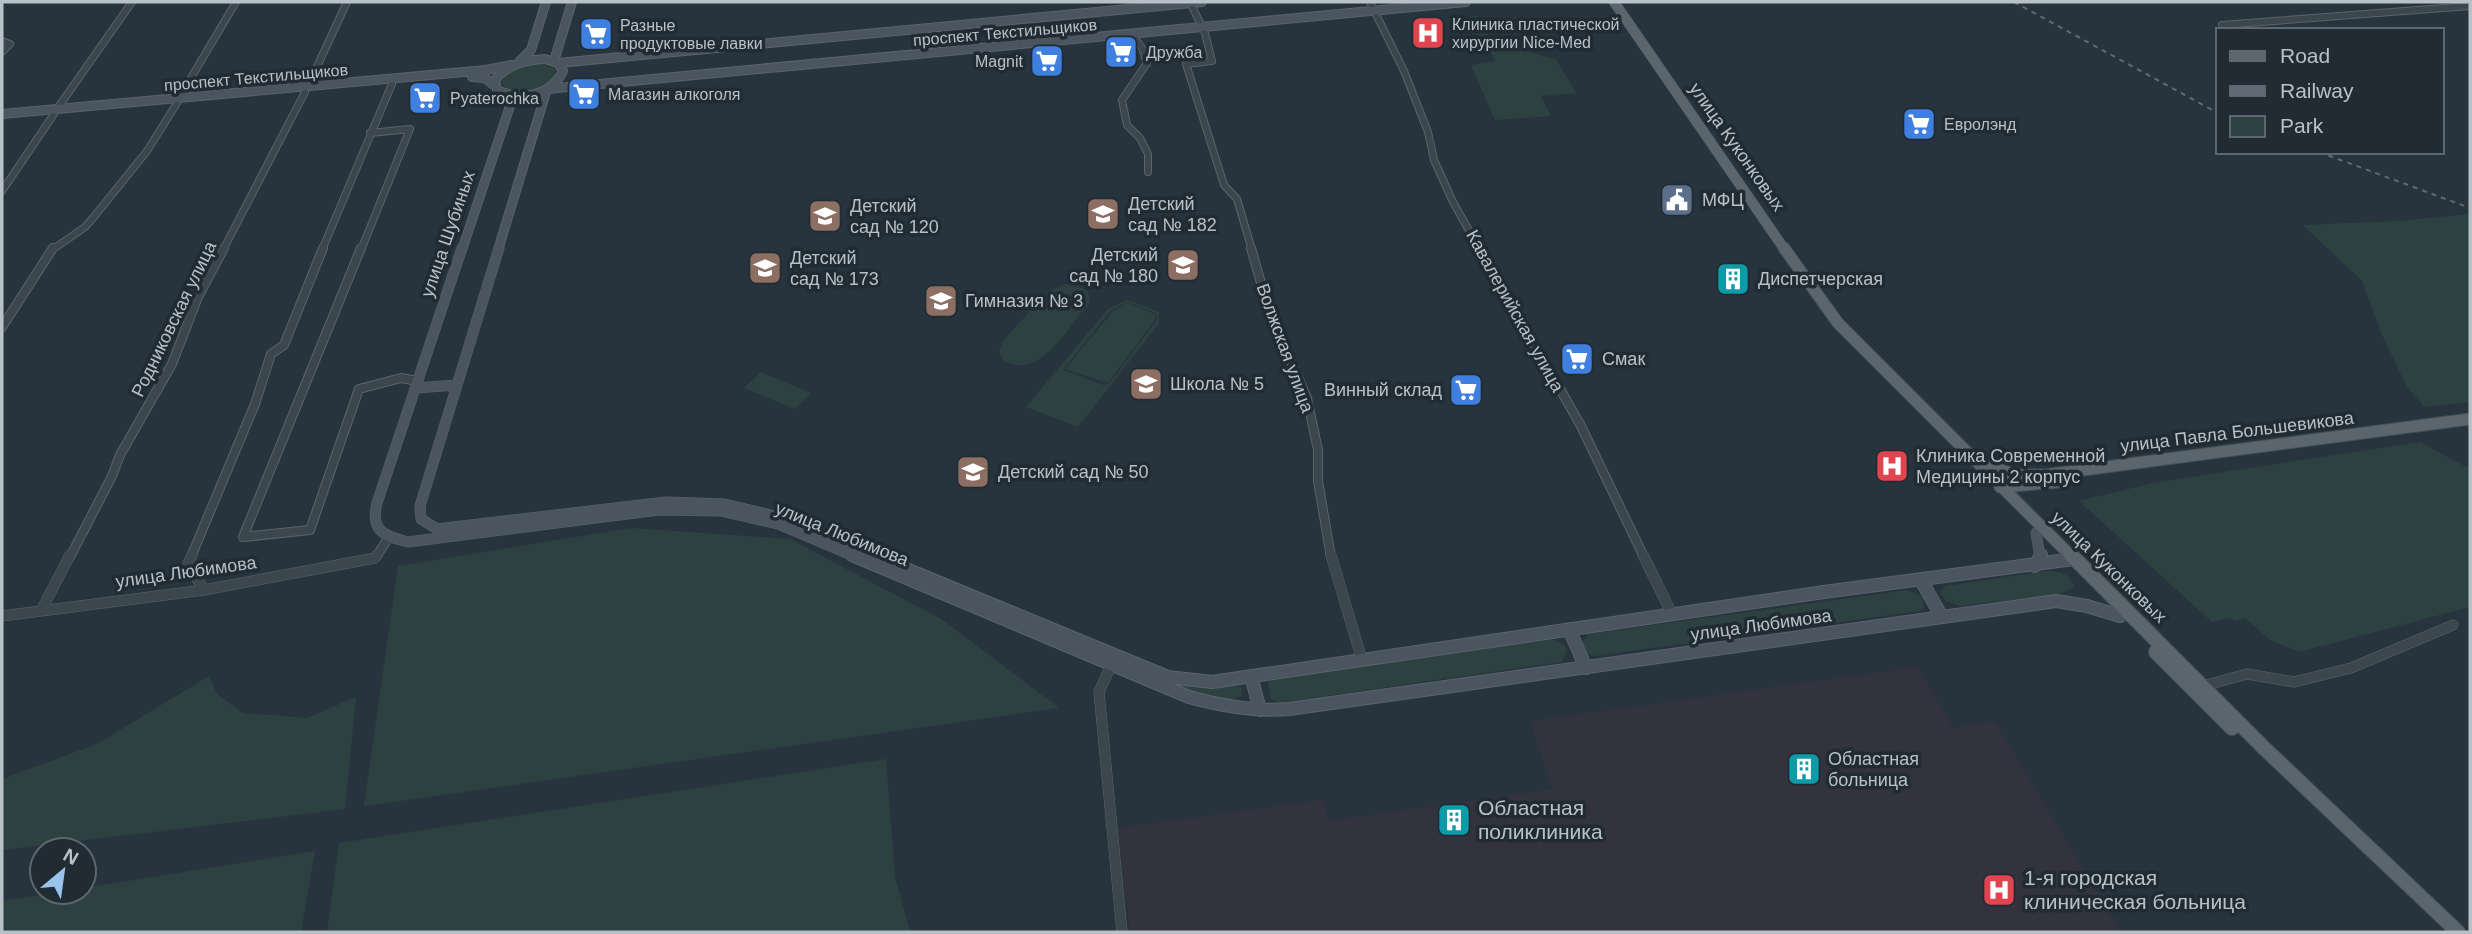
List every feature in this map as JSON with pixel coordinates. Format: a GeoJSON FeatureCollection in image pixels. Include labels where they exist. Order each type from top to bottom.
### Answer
{"type":"FeatureCollection","features":[{"type":"Feature","properties":{"kind":"main road"},"geometry":{"type":"LineString","coordinates":[[503,94],[494,85],[497,76],[524,60],[531,50],[545,2]]}},
{"type":"Feature","properties":{"kind":"main road"},"geometry":{"type":"LineString","coordinates":[[416,385],[457,385],[547,89],[562,77],[563,71],[556,62],[572,2]]}},
{"type":"Feature","properties":{"kind":"main road","name":"проспект Текстильщиков"},"geometry":{"type":"LineString","coordinates":[[2,116],[307,89],[486,70],[533,60],[556,62],[1202,2]]}},
{"type":"Feature","properties":{"kind":"main road","name":"проспект Текстильщиков"},"geometry":{"type":"LineString","coordinates":[[503,94],[522,96],[547,89],[1466,2]]}},
{"type":"Feature","properties":{"kind":"main road","name":"улица Куконковых"},"geometry":{"type":"LineString","coordinates":[[1607,2],[1814,305],[1855,353],[2016,513],[2035,527]]}},
{"type":"Feature","properties":{"kind":"main road","name":"улица Куконковых"},"geometry":{"type":"LineString","coordinates":[[1614,2],[1822,304],[1862,349],[2003,487],[2035,527],[2458,932]]}},
{"type":"Feature","properties":{"kind":"main road","name":"проспект Текстильщиков"},"geometry":{"type":"LineString","coordinates":[[307,89],[479,76],[492,81],[494,85]]}},
{"type":"Feature","properties":{"kind":"main road","name":"улица Шубиных"},"geometry":{"type":"LineString","coordinates":[[389,537],[376,526],[374,515],[510,106],[509,99],[503,94]]}},
{"type":"Feature","properties":{"kind":"main road","name":"улица Любимова"},"geometry":{"type":"LineString","coordinates":[[457,385],[419,506],[421,519],[437,529],[666,502],[725,505],[783,518],[1114,659],[1189,697],[1215,704],[1261,710],[1289,709],[2056,601],[2087,606],[2120,616]]}},
{"type":"Feature","properties":{"kind":"main road","name":"улица Павла Большевикова"},"geometry":{"type":"LineString","coordinates":[[1984,480],[2003,487],[2470,419]]}},
{"type":"Feature","properties":{"kind":"main road","name":"улица Павла Большевикова"},"geometry":{"type":"LineString","coordinates":[[1971,456],[2012,474],[2046,479],[2470,426]]}},
{"type":"Feature","properties":{"kind":"main road"},"geometry":{"type":"LineString","coordinates":[[2035,566],[2042,558],[2043,551],[2027,494],[2046,479]]}},
{"type":"Feature","properties":{"kind":"main road"},"geometry":{"type":"LineString","coordinates":[[2003,487],[2006,500],[2016,513]]}},
{"type":"Feature","properties":{"kind":"main road","name":"улица Любимова"},"geometry":{"type":"LineString","coordinates":[[389,537],[408,542],[659,510],[721,511],[778,524],[1114,659],[1168,677],[1212,682],[1672,614],[2069,560]]}},
{"type":"Feature","properties":{"kind":"main road","name":"улица Куконковых"},"geometry":{"type":"LineString","coordinates":[[2069,560],[2120,616],[2264,759],[2320,807],[2450,932]]}},
{"type":"Feature","properties":{"kind":"main road"},"geometry":{"type":"LineString","coordinates":[[1921,580],[1942,617]]}},
{"type":"Feature","properties":{"kind":"main road"},"geometry":{"type":"LineString","coordinates":[[1569,629],[1586,668]]}},
{"type":"Feature","properties":{"kind":"main road"},"geometry":{"type":"LineString","coordinates":[[1251,676],[1261,710]]}},
{"type":"Feature","properties":{"kind":"street"},"geometry":{"type":"LineString","coordinates":[[2,191],[132,2]]}},
{"type":"Feature","properties":{"kind":"street"},"geometry":{"type":"LineString","coordinates":[[2,327],[54,246],[73,235],[93,218],[147,151],[236,2]]}},
{"type":"Feature","properties":{"kind":"street","name":"Родниковская улица"},"geometry":{"type":"LineString","coordinates":[[41,609],[112,476],[120,455],[172,364],[198,297],[307,89],[347,2]]}},
{"type":"Feature","properties":{"kind":"street"},"geometry":{"type":"LineString","coordinates":[[1190,2],[1203,27]]}},
{"type":"Feature","properties":{"kind":"street","name":"Кавалерийская улица"},"geometry":{"type":"LineString","coordinates":[[1370,2],[1404,71],[1428,132],[1434,160],[1453,202],[1580,424],[1672,614]]}},
{"type":"Feature","properties":{"kind":"street"},"geometry":{"type":"LineString","coordinates":[[2222,25],[2470,6]]}},
{"type":"Feature","properties":{"kind":"street","name":"Волжская улица"},"geometry":{"type":"LineString","coordinates":[[1203,27],[1212,61],[1186,64],[1224,185],[1237,199],[1269,311],[1307,398],[1318,450],[1318,481],[1327,543],[1362,660]]}},
{"type":"Feature","properties":{"kind":"street"},"geometry":{"type":"LineString","coordinates":[[1132,34],[1147,63],[1122,100],[1127,125],[1140,138],[1148,154],[1148,172]]}},
{"type":"Feature","properties":{"kind":"street"},"geometry":{"type":"LineString","coordinates":[[2,41],[10,44],[2,52]]}},
{"type":"Feature","properties":{"kind":"street"},"geometry":{"type":"LineString","coordinates":[[205,590],[188,564],[255,404],[271,354],[284,345],[370,134],[392,93],[392,84]]}},
{"type":"Feature","properties":{"kind":"street"},"geometry":{"type":"LineString","coordinates":[[370,134],[410,129],[243,537],[310,530],[359,389],[401,378],[416,385]]}},
{"type":"Feature","properties":{"kind":"street","name":"улица Любимова"},"geometry":{"type":"LineString","coordinates":[[2,616],[205,590],[375,558],[389,537]]}},
{"type":"Feature","properties":{"kind":"street"},"geometry":{"type":"LineString","coordinates":[[2203,686],[2247,674],[2294,682],[2305,680],[2351,668],[2453,625]]}},
{"type":"Feature","properties":{"kind":"street"},"geometry":{"type":"LineString","coordinates":[[1114,659],[1099,692],[1122,932]]}},
{"type":"Feature","properties":{"kind":"shaded area"},"geometry":{"type":"Polygon","coordinates":[[[1918,667],[1953,728],[1995,722],[2121,932],[1130,932],[1118,828],[1323,800],[1328,821],[1552,789],[1530,721],[1918,667]]]}},
{"type":"Feature","properties":{"kind":"green space"},"geometry":{"type":"Polygon","coordinates":[[[1478,16],[1490,37],[1505,45],[1556,60],[1577,93],[1541,96],[1551,116],[1495,120],[1471,65],[1495,61],[1489,50],[1469,49],[1464,39],[1479,37],[1466,17],[1478,16]]]}},
{"type":"Feature","properties":{"kind":"green space"},"geometry":{"type":"Polygon","coordinates":[[[536,63],[555,68],[554,79],[523,92],[503,87],[502,79],[513,69],[536,63]]]}},
{"type":"Feature","properties":{"kind":"green space"},"geometry":{"type":"Polygon","coordinates":[[[2470,214],[2470,402],[2424,407],[2406,385],[2382,335],[2362,281],[2303,225],[2400,221],[2470,214]]]}},
{"type":"Feature","properties":{"kind":"green space"},"geometry":{"type":"Polygon","coordinates":[[[1066,284],[1079,286],[1088,292],[1090,301],[1061,339],[1040,359],[1028,364],[1016,365],[1003,360],[999,351],[1003,341],[1047,292],[1066,284]]]}},
{"type":"Feature","properties":{"kind":"green space"},"geometry":{"type":"Polygon","coordinates":[[[1127,300],[1159,312],[1159,323],[1078,427],[1026,407],[1108,309],[1127,300]],[[1127,302],[1111,310],[1063,370],[1103,385],[1109,384],[1157,320],[1156,313],[1127,302]]]}},
{"type":"Feature","properties":{"kind":"green space"},"geometry":{"type":"Polygon","coordinates":[[[1127,303],[1155,314],[1155,320],[1108,383],[1065,369],[1113,311],[1127,303]]]}},
{"type":"Feature","properties":{"kind":"green space"},"geometry":{"type":"Polygon","coordinates":[[[761,372],[811,393],[795,409],[744,388],[761,372]]]}},
{"type":"Feature","properties":{"kind":"green space"},"geometry":{"type":"Polygon","coordinates":[[[2420,442],[2470,469],[2470,607],[2299,652],[2270,640],[2245,618],[2212,622],[2079,501],[2153,483],[2420,442]]]}},
{"type":"Feature","properties":{"kind":"green space"},"geometry":{"type":"Polygon","coordinates":[[[631,528],[790,539],[941,619],[1059,708],[364,806],[398,566],[631,528]]]}},
{"type":"Feature","properties":{"kind":"green space"},"geometry":{"type":"Polygon","coordinates":[[[2046,571],[2060,572],[2067,576],[2074,588],[2060,594],[1960,606],[1946,601],[1940,593],[1946,586],[2046,571]]]}},
{"type":"Feature","properties":{"kind":"green space"},"geometry":{"type":"Polygon","coordinates":[[[1908,590],[1922,597],[1924,608],[1920,611],[1595,656],[1587,654],[1580,644],[1589,634],[1908,590]]]}},
{"type":"Feature","properties":{"kind":"green space"},"geometry":{"type":"Polygon","coordinates":[[[1552,639],[1564,645],[1567,651],[1561,662],[1278,703],[1270,698],[1268,683],[1274,679],[1552,639]]]}},
{"type":"Feature","properties":{"kind":"green space"},"geometry":{"type":"Polygon","coordinates":[[[209,676],[217,694],[243,713],[307,718],[356,697],[345,809],[98,839],[98,836],[28,836],[28,847],[2,850],[2,779],[97,744],[209,676]]]}},
{"type":"Feature","properties":{"kind":"green space"},"geometry":{"type":"Polygon","coordinates":[[[1233,684],[1242,688],[1242,695],[1228,700],[1200,695],[1177,685],[1233,684]]]}},
{"type":"Feature","properties":{"kind":"green space"},"geometry":{"type":"Polygon","coordinates":[[[886,759],[895,877],[910,932],[327,932],[339,843],[886,759]]]}},
{"type":"Feature","properties":{"kind":"green space"},"geometry":{"type":"Polygon","coordinates":[[[315,851],[301,932],[2,932],[2,901],[28,897],[28,906],[98,906],[98,886],[315,851]]]}},
{"type":"Feature","properties":{"kind":"railway"},"geometry":{"type":"LineString","coordinates":[[2014,2],[2216,112]]}},
{"type":"Feature","properties":{"kind":"railway"},"geometry":{"type":"LineString","coordinates":[[2324,154],[2470,208]]}},
{"type":"Feature","properties":{"kind":"place","name":"Клиника пластической хирургии Nice-Med"},"geometry":{"type":"Point","coordinates":[1428,33]}},
{"type":"Feature","properties":{"kind":"place","name":"Разные продуктовые лавки"},"geometry":{"type":"Point","coordinates":[596,34]}},
{"type":"Feature","properties":{"kind":"place","name":"Дружба"},"geometry":{"type":"Point","coordinates":[1121,52]}},
{"type":"Feature","properties":{"kind":"place","name":"Magnit"},"geometry":{"type":"Point","coordinates":[1047,61]}},
{"type":"Feature","properties":{"kind":"place","name":"Магазин алкоголя"},"geometry":{"type":"Point","coordinates":[584,94]}},
{"type":"Feature","properties":{"kind":"place","name":"Pyaterochka"},"geometry":{"type":"Point","coordinates":[425,98]}},
{"type":"Feature","properties":{"kind":"place","name":"Евролэнд"},"geometry":{"type":"Point","coordinates":[1919,124]}},
{"type":"Feature","properties":{"kind":"place","name":"МФЦ"},"geometry":{"type":"Point","coordinates":[1677,200]}},
{"type":"Feature","properties":{"kind":"place","name":"Детский сад № 182"},"geometry":{"type":"Point","coordinates":[1103,214]}},
{"type":"Feature","properties":{"kind":"place","name":"Детский сад № 120"},"geometry":{"type":"Point","coordinates":[825,216]}},
{"type":"Feature","properties":{"kind":"place","name":"Детский сад № 180"},"geometry":{"type":"Point","coordinates":[1183,265]}},
{"type":"Feature","properties":{"kind":"place","name":"Детский сад № 173"},"geometry":{"type":"Point","coordinates":[765,268]}},
{"type":"Feature","properties":{"kind":"place","name":"Диспетчерская"},"geometry":{"type":"Point","coordinates":[1733,279]}},
{"type":"Feature","properties":{"kind":"place","name":"Гимназия № 3"},"geometry":{"type":"Point","coordinates":[941,301]}},
{"type":"Feature","properties":{"kind":"place","name":"Смак"},"geometry":{"type":"Point","coordinates":[1577,359]}},
{"type":"Feature","properties":{"kind":"place","name":"Школа № 5"},"geometry":{"type":"Point","coordinates":[1146,384]}},
{"type":"Feature","properties":{"kind":"place","name":"Винный склад"},"geometry":{"type":"Point","coordinates":[1466,390]}},
{"type":"Feature","properties":{"kind":"place","name":"Клиника Современной Медицины 2 корпус"},"geometry":{"type":"Point","coordinates":[1892,466]}},
{"type":"Feature","properties":{"kind":"place","name":"Детский сад № 50"},"geometry":{"type":"Point","coordinates":[973,472]}},
{"type":"Feature","properties":{"kind":"place","name":"Областная больница"},"geometry":{"type":"Point","coordinates":[1804,769]}},
{"type":"Feature","properties":{"kind":"place","name":"Областная поликлиника"},"geometry":{"type":"Point","coordinates":[1454,820]}},
{"type":"Feature","properties":{"kind":"place","name":"1-я городская клиническая больница"},"geometry":{"type":"Point","coordinates":[1999,890]}}]}
